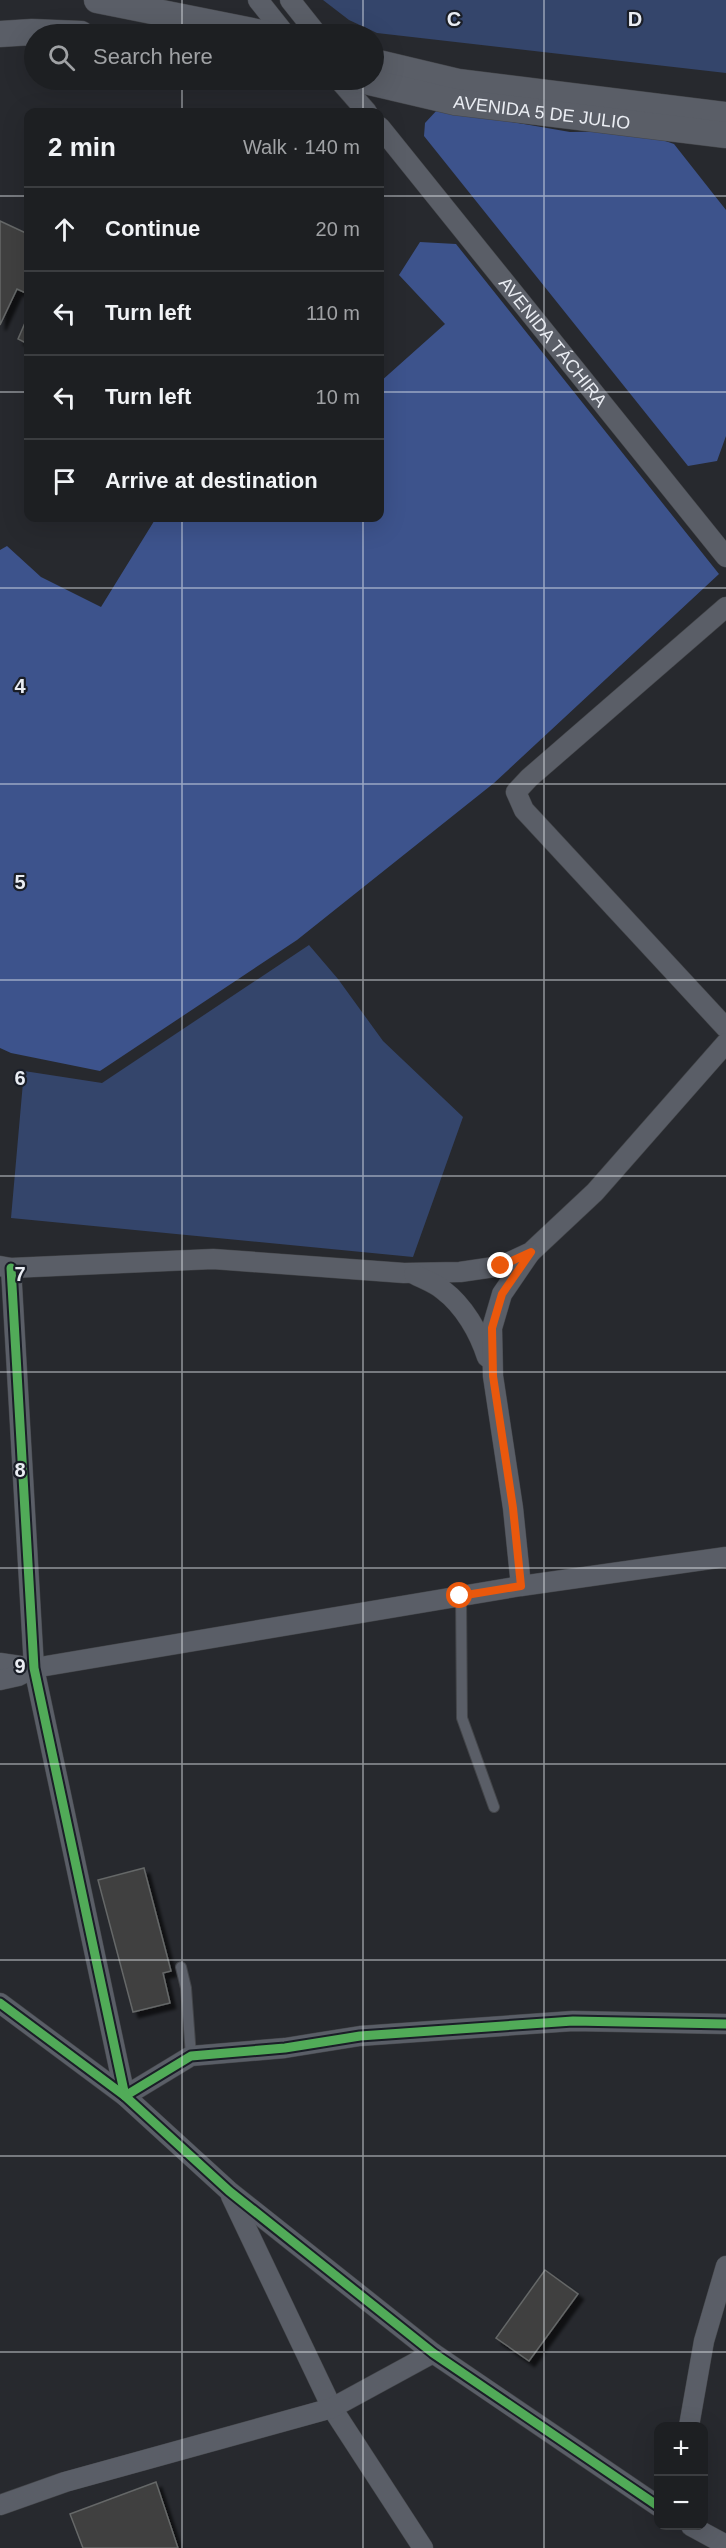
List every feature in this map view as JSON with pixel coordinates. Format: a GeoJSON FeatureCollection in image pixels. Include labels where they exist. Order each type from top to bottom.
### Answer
{"type":"FeatureCollection","features":[{"type":"Feature","properties":{"kind":"street"},"geometry":{"type":"LineString","coordinates":[[97,0],[217,24]]}},
{"type":"Feature","properties":{"kind":"street"},"geometry":{"type":"LineString","coordinates":[[258,0],[277,24]]}},
{"type":"Feature","properties":{"kind":"street"},"geometry":{"type":"LineString","coordinates":[[291,0],[310,24]]}},
{"type":"Feature","properties":{"kind":"street"},"geometry":{"type":"LineString","coordinates":[[0,34],[24,32]]}},
{"type":"Feature","properties":{"kind":"street","name":"AVENIDA 5 DE JULIO"},"geometry":{"type":"LineString","coordinates":[[384,64],[458,82],[726,115]]}},
{"type":"Feature","properties":{"kind":"street","name":"AVENIDA 5 DE JULIO"},"geometry":{"type":"LineString","coordinates":[[384,85],[455,102],[726,135]]}},
{"type":"Feature","properties":{"kind":"street"},"geometry":{"type":"LineString","coordinates":[[348,90],[364,108]]}},
{"type":"Feature","properties":{"kind":"street","name":"AVENIDA TÁCHIRA"},"geometry":{"type":"LineString","coordinates":[[384,132],[726,557]]}},
{"type":"Feature","properties":{"kind":"street"},"geometry":{"type":"LineString","coordinates":[[726,607],[529,778],[516,792],[524,810],[726,1028]]}},
{"type":"Feature","properties":{"kind":"street"},"geometry":{"type":"LineString","coordinates":[[521,1586],[513,1508],[493,1376],[492,1328],[502,1294],[531,1252],[595,1192],[726,1043]]}},
{"type":"Feature","properties":{"kind":"street"},"geometry":{"type":"LineString","coordinates":[[125,2096],[34,1668],[5,1267],[213,1259],[411,1273],[460,1272],[501,1266],[531,1252]]}},
{"type":"Feature","properties":{"kind":"street"},"geometry":{"type":"LineString","coordinates":[[411,1273],[442,1289],[460,1305],[481,1337],[493,1376]]}},
{"type":"Feature","properties":{"kind":"street"},"geometry":{"type":"LineString","coordinates":[[0,1680],[18,1676],[34,1668],[521,1586],[726,1557]]}},
{"type":"Feature","properties":{"kind":"street"},"geometry":{"type":"LineString","coordinates":[[0,1663],[34,1668]]}},
{"type":"Feature","properties":{"kind":"street"},"geometry":{"type":"LineString","coordinates":[[0,2003],[125,2096],[229,2191],[433,2353],[654,2502]]}},
{"type":"Feature","properties":{"kind":"street"},"geometry":{"type":"LineString","coordinates":[[125,2096],[191,2056],[285,2048],[360,2036],[573,2021],[726,2024]]}},
{"type":"Feature","properties":{"kind":"street"},"geometry":{"type":"LineString","coordinates":[[229,2191],[332,2408],[423,2548]]}},
{"type":"Feature","properties":{"kind":"street"},"geometry":{"type":"LineString","coordinates":[[690,2422],[704,2341],[726,2266]]}},
{"type":"Feature","properties":{"kind":"street"},"geometry":{"type":"LineString","coordinates":[[0,2505],[65,2482],[332,2408],[433,2353]]}},
{"type":"Feature","properties":{"kind":"street"},"geometry":{"type":"LineString","coordinates":[[698,2530],[726,2545]]}},
{"type":"Feature","properties":{"kind":"lane"},"geometry":{"type":"LineString","coordinates":[[460,1596],[462,1718],[494,1807]]}},
{"type":"Feature","properties":{"kind":"lane"},"geometry":{"type":"LineString","coordinates":[[181,1967],[186,1988],[191,2056]]}},
{"type":"Feature","properties":{"kind":"shaded area"},"geometry":{"type":"Polygon","coordinates":[[[323,0],[726,0],[726,73],[384,34],[384,24],[358,24],[323,0]]]}},
{"type":"Feature","properties":{"kind":"shaded area"},"geometry":{"type":"Polygon","coordinates":[[[438,109],[570,132],[636,131],[674,144],[726,210],[726,436],[717,461],[688,466],[424,136],[425,123],[438,109]]]}},
{"type":"Feature","properties":{"kind":"shaded area"},"geometry":{"type":"Polygon","coordinates":[[[420,242],[456,244],[719,574],[494,783],[297,940],[100,1071],[11,1053],[0,1048],[0,550],[7,546],[41,577],[101,607],[154,522],[384,522],[384,378],[445,324],[399,275],[420,242]]]}},
{"type":"Feature","properties":{"kind":"shaded area"},"geometry":{"type":"Polygon","coordinates":[[[309,945],[338,979],[383,1041],[463,1117],[413,1257],[11,1218],[24,1071],[102,1083],[309,945]]]}},
{"type":"Feature","properties":{"kind":"building"},"geometry":{"type":"Polygon","coordinates":[[[0,221],[24,232],[24,292],[17,289],[0,325],[0,221]]]}},
{"type":"Feature","properties":{"kind":"building"},"geometry":{"type":"Polygon","coordinates":[[[24,325],[24,342],[18,339],[24,325]]]}},
{"type":"Feature","properties":{"kind":"building"},"geometry":{"type":"Polygon","coordinates":[[[144,1868],[171,1971],[163,1973],[170,2003],[133,2012],[98,1880],[144,1868]]]}},
{"type":"Feature","properties":{"kind":"building"},"geometry":{"type":"Polygon","coordinates":[[[545,2270],[578,2294],[529,2361],[496,2338],[545,2270]]]}},
{"type":"Feature","properties":{"kind":"building"},"geometry":{"type":"Polygon","coordinates":[[[156,2482],[178,2548],[83,2548],[70,2514],[156,2482]]]}},
{"type":"Feature","properties":{"kind":"cycle path"},"geometry":{"type":"LineString","coordinates":[[11,1268],[34,1668],[125,2096],[191,2056],[285,2048],[360,2036],[573,2021],[726,2024]]}},
{"type":"Feature","properties":{"kind":"cycle path"},"geometry":{"type":"LineString","coordinates":[[0,2003],[125,2096],[229,2191],[433,2353],[654,2503]]}},
{"type":"Feature","properties":{"kind":"route"},"geometry":{"type":"LineString","coordinates":[[460,1596],[521,1586],[513,1508],[493,1376],[492,1328],[502,1294],[531,1252],[501,1266]]}}]}
